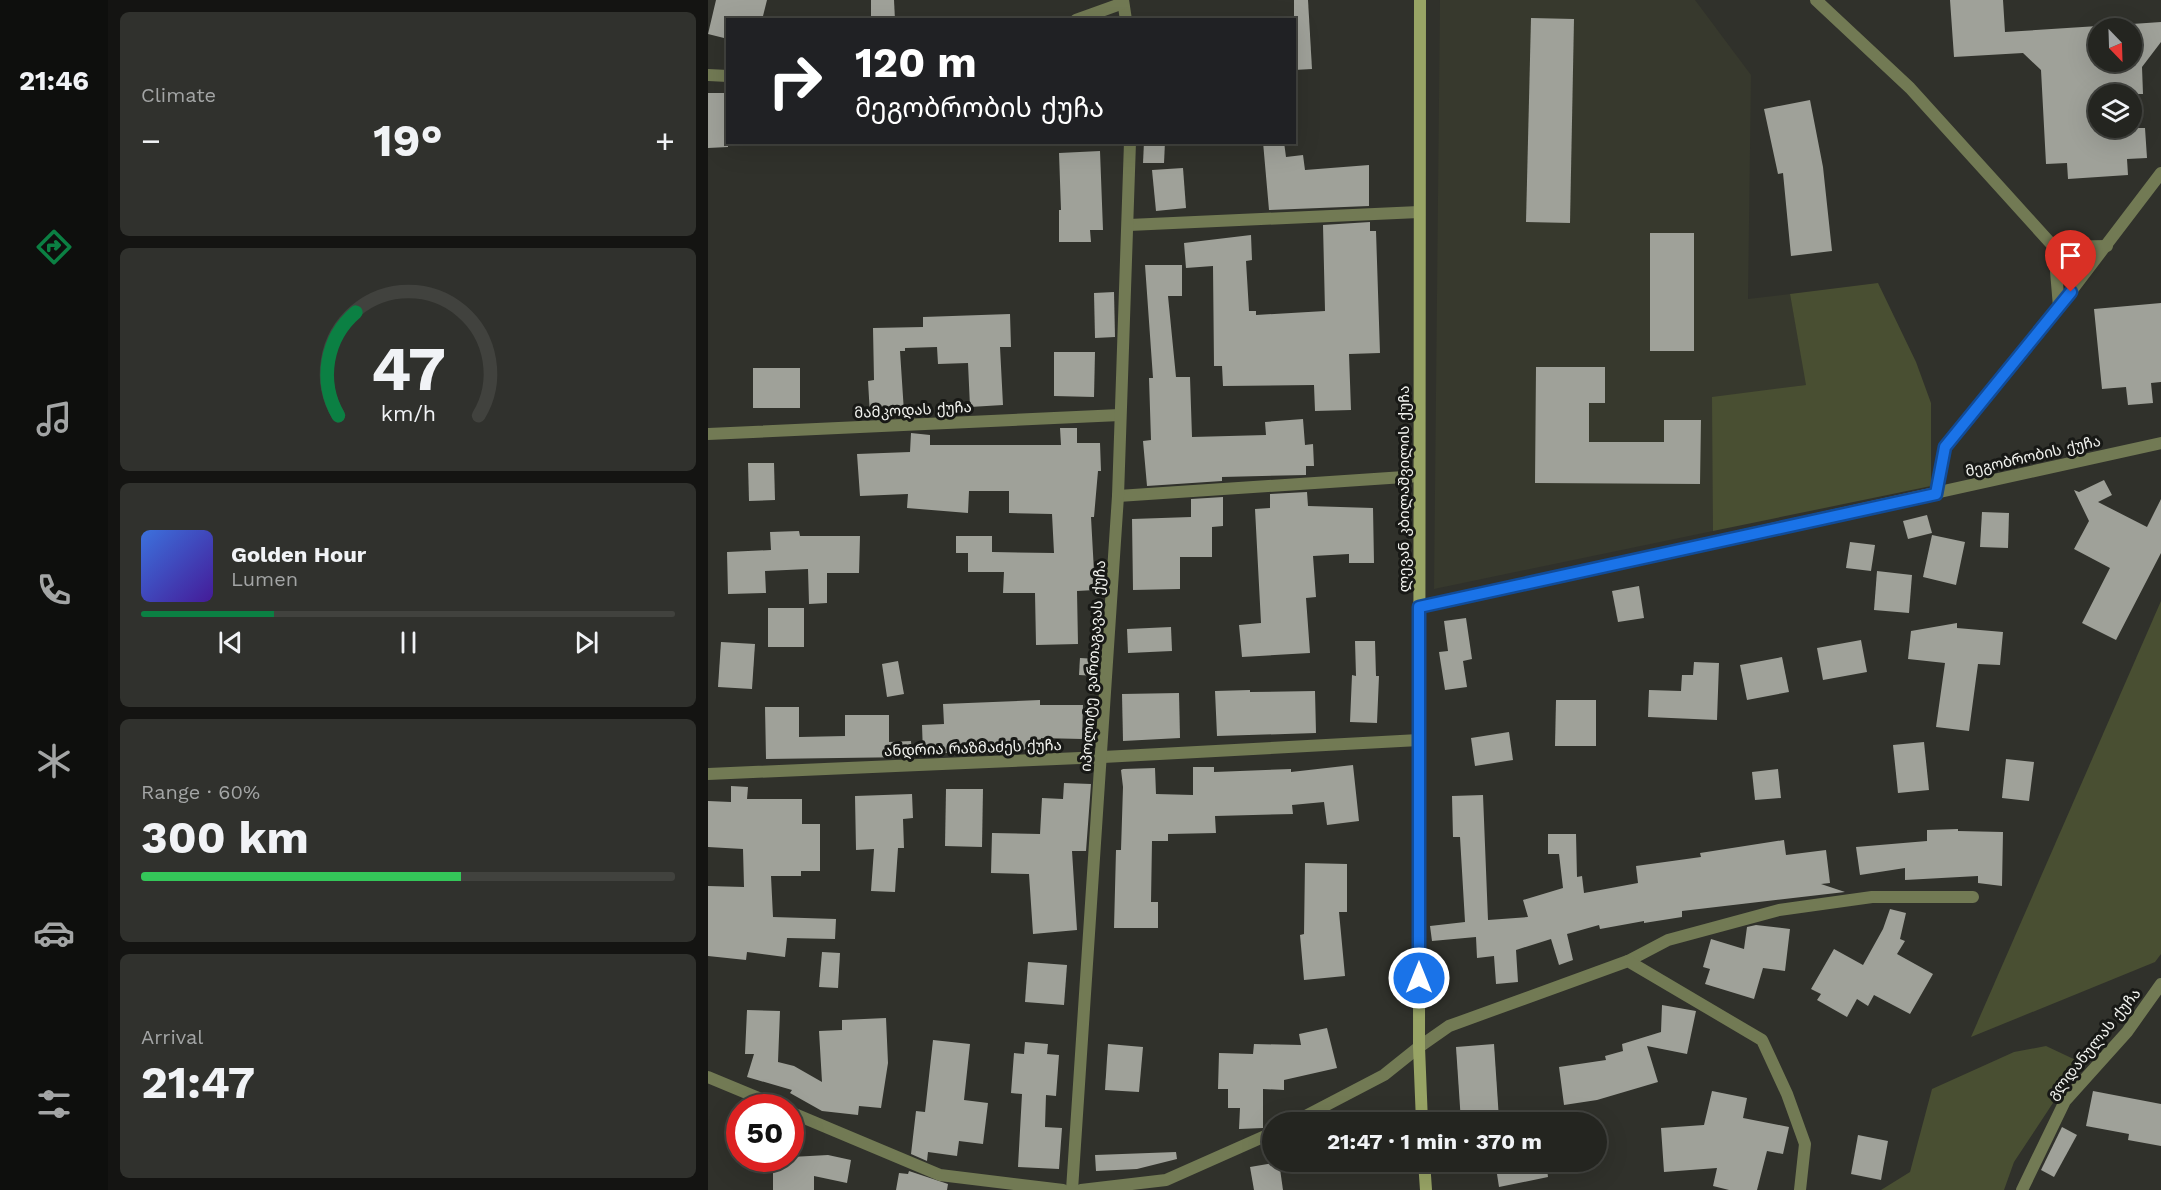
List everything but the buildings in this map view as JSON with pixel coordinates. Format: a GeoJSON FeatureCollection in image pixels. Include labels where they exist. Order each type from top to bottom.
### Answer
{"type":"FeatureCollection","features":[{"type":"Feature","properties":{"kind":"main road","name":"ლევან კბილაშვილის ქუჩა"},"geometry":{"type":"LineString","coordinates":[[1420,0],[1419,1047],[1422,1112]]}},
{"type":"Feature","properties":{"kind":"main road"},"geometry":{"type":"LineString","coordinates":[[1425,1172],[1426,1190]]}},
{"type":"Feature","properties":{"kind":"street"},"geometry":{"type":"LineString","coordinates":[[1816,0],[1910,88],[2054,247],[2059,308]]}},
{"type":"Feature","properties":{"kind":"street"},"geometry":{"type":"LineString","coordinates":[[1081,18],[1123,1],[1126,18]]}},
{"type":"Feature","properties":{"kind":"street"},"geometry":{"type":"LineString","coordinates":[[708,75],[726,76]]}},
{"type":"Feature","properties":{"kind":"street","name":"იპოლიტე ვართაგავას ქუჩა"},"geometry":{"type":"LineString","coordinates":[[1072,1190],[1119,496],[1120,415],[1130,225],[1130,144]]}},
{"type":"Feature","properties":{"kind":"street"},"geometry":{"type":"LineString","coordinates":[[1936,494],[1945,447],[2059,308],[2161,173]]}},
{"type":"Feature","properties":{"kind":"street"},"geometry":{"type":"LineString","coordinates":[[1130,225],[1419,212]]}},
{"type":"Feature","properties":{"kind":"street"},"geometry":{"type":"LineString","coordinates":[[2054,247],[2107,246]]}},
{"type":"Feature","properties":{"kind":"street","name":"მამკოდას ქუჩა"},"geometry":{"type":"LineString","coordinates":[[708,434],[1120,415]]}},
{"type":"Feature","properties":{"kind":"street","name":"მეგობრობის ქუჩა"},"geometry":{"type":"LineString","coordinates":[[1419,607],[2161,443]]}},
{"type":"Feature","properties":{"kind":"street"},"geometry":{"type":"LineString","coordinates":[[1119,496],[1419,476]]}},
{"type":"Feature","properties":{"kind":"street","name":"ანდრია რაზმაძეს ქუჩა"},"geometry":{"type":"LineString","coordinates":[[708,774],[1103,758],[1419,740]]}},
{"type":"Feature","properties":{"kind":"street"},"geometry":{"type":"LineString","coordinates":[[1313,1112],[1384,1075],[1449,1026],[1628,961],[1668,940],[1779,910],[1872,897],[1973,897]]}},
{"type":"Feature","properties":{"kind":"street"},"geometry":{"type":"LineString","coordinates":[[1628,961],[1762,1040],[1787,1094],[1805,1144],[1800,1190]]}},
{"type":"Feature","properties":{"kind":"street","name":"გლდანულას ქუჩა"},"geometry":{"type":"LineString","coordinates":[[2022,1190],[2065,1101],[2127,1032],[2161,984]]}},
{"type":"Feature","properties":{"kind":"street"},"geometry":{"type":"LineString","coordinates":[[708,1077],[749,1094]]}},
{"type":"Feature","properties":{"kind":"street"},"geometry":{"type":"LineString","coordinates":[[804,1118],[940,1175],[1063,1190]]}},
{"type":"Feature","properties":{"kind":"street"},"geometry":{"type":"LineString","coordinates":[[1081,1190],[1166,1180],[1262,1137]]}},
{"type":"Feature","properties":{"kind":"shaded area"},"geometry":{"type":"Polygon","coordinates":[[[1440,0],[1695,0],[1751,75],[1748,299],[1790,294],[1807,385],[1713,398],[1713,531],[1434,589],[1440,0]]]}},
{"type":"Feature","properties":{"kind":"green space"},"geometry":{"type":"Polygon","coordinates":[[[1878,283],[1916,362],[1931,403],[1931,486],[1713,531],[1712,397],[1806,385],[1790,294],[1878,283]]]}},
{"type":"Feature","properties":{"kind":"green space"},"geometry":{"type":"Polygon","coordinates":[[[2161,601],[2161,954],[2155,962],[1971,1037],[2161,601]]]}},
{"type":"Feature","properties":{"kind":"green space"},"geometry":{"type":"Polygon","coordinates":[[[2046,1046],[2080,1062],[2014,1162],[2004,1190],[1881,1190],[1910,1172],[1932,1089],[2014,1052],[2046,1046]]]}},
{"type":"Feature","properties":{"kind":"route"},"geometry":{"type":"LineString","coordinates":[[1419,978],[1419,607],[1936,494],[1945,447],[2071,292]]}}]}
